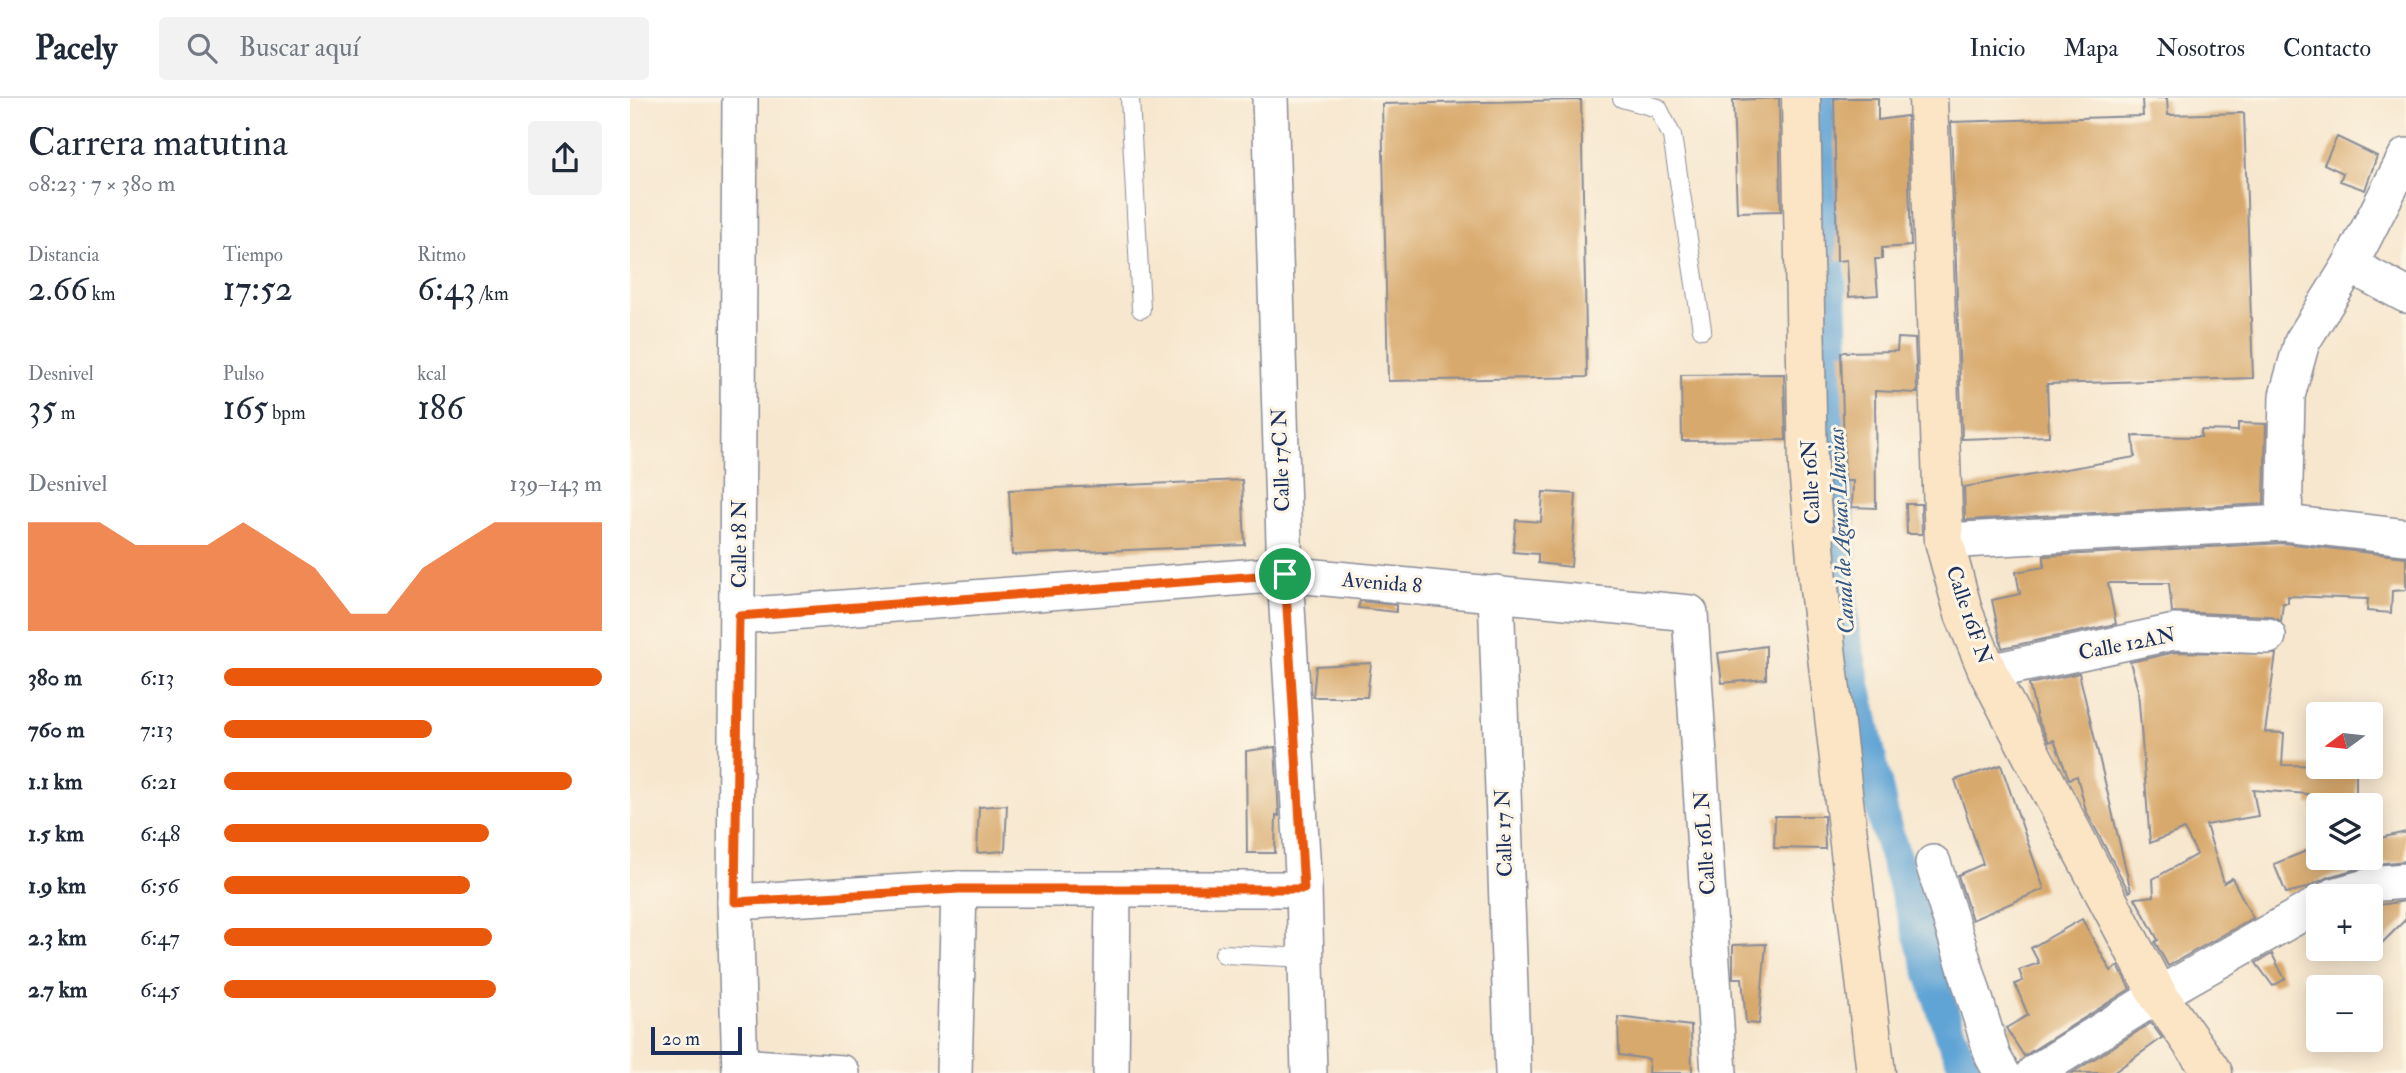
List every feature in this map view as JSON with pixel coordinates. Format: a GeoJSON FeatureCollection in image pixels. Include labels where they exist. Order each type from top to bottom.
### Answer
{"type":"FeatureCollection","features":[{"type":"Feature","properties":{"kind":"street","name":"Calle 18 N"},"geometry":{"type":"LineString","coordinates":[[740,98],[739,616],[735,902],[740,1069]]}},
{"type":"Feature","properties":{"kind":"street","name":"Calle 17C N"},"geometry":{"type":"LineString","coordinates":[[1270,98],[1285,574],[1304,889],[1309,1073]]}},
{"type":"Feature","properties":{"kind":"street","name":"Calle 16N"},"geometry":{"type":"LineString","coordinates":[[1801,98],[1808,468],[1818,580],[1876,1073]]}},
{"type":"Feature","properties":{"kind":"street","name":"Calle 16F N"},"geometry":{"type":"LineString","coordinates":[[1928,98],[1944,541],[1964,614],[1988,672],[2158,995],[2213,1073]]}},
{"type":"Feature","properties":{"kind":"street"},"geometry":{"type":"LineString","coordinates":[[2284,523],[2287,396],[2302,342],[2350,265],[2406,156]]}},
{"type":"Feature","properties":{"kind":"street"},"geometry":{"type":"LineString","coordinates":[[2350,265],[2406,295]]}},
{"type":"Feature","properties":{"kind":"street"},"geometry":{"type":"LineString","coordinates":[[1944,541],[2284,523],[2406,537]]}},
{"type":"Feature","properties":{"kind":"street","name":"Avenida 8"},"geometry":{"type":"LineString","coordinates":[[739,616],[1285,574],[1690,613]]}},
{"type":"Feature","properties":{"kind":"street","name":"Calle 17 N"},"geometry":{"type":"LineString","coordinates":[[1496,593],[1513,1073]]}},
{"type":"Feature","properties":{"kind":"street","name":"Calle 16L N"},"geometry":{"type":"LineString","coordinates":[[1690,613],[1719,1073]]}},
{"type":"Feature","properties":{"kind":"street","name":"Calle 12AN"},"geometry":{"type":"LineString","coordinates":[[1988,672],[2174,632],[2268,636]]}},
{"type":"Feature","properties":{"kind":"street"},"geometry":{"type":"LineString","coordinates":[[1933,863],[1993,1057],[2003,1073]]}},
{"type":"Feature","properties":{"kind":"street"},"geometry":{"type":"LineString","coordinates":[[2376,884],[2406,881]]}},
{"type":"Feature","properties":{"kind":"street"},"geometry":{"type":"LineString","coordinates":[[735,902],[959,889],[1113,892],[1304,889]]}},
{"type":"Feature","properties":{"kind":"street"},"geometry":{"type":"LineString","coordinates":[[954,1073],[959,889]]}},
{"type":"Feature","properties":{"kind":"street"},"geometry":{"type":"LineString","coordinates":[[1111,1073],[1113,892]]}},
{"type":"Feature","properties":{"kind":"street"},"geometry":{"type":"LineString","coordinates":[[2034,1073],[2158,995],[2306,911]]}},
{"type":"Feature","properties":{"kind":"street"},"geometry":{"type":"LineString","coordinates":[[740,1069],[842,1073]]}},
{"type":"Feature","properties":{"kind":"lane"},"geometry":{"type":"LineString","coordinates":[[1130,98],[1141,309]]}},
{"type":"Feature","properties":{"kind":"lane"},"geometry":{"type":"LineString","coordinates":[[1622,98],[1658,108],[1672,136],[1702,329]]}},
{"type":"Feature","properties":{"kind":"lane"},"geometry":{"type":"LineString","coordinates":[[1224,954],[1306,958]]}},
{"type":"Feature","properties":{"kind":"building"},"geometry":{"type":"Polygon","coordinates":[[[1779,98],[1781,211],[1737,212],[1733,100],[1779,98]]]}},
{"type":"Feature","properties":{"kind":"building"},"geometry":{"type":"Polygon","coordinates":[[[1834,98],[1878,98],[1878,120],[1907,116],[1911,246],[1882,248],[1882,259],[1875,259],[1878,295],[1849,297],[1847,260],[1837,261],[1834,98]]]}},
{"type":"Feature","properties":{"kind":"building"},"geometry":{"type":"Polygon","coordinates":[[[2142,98],[2167,98],[2168,115],[2244,113],[2253,378],[2047,384],[2049,436],[1962,439],[1951,122],[2143,116],[2142,98]]]}},
{"type":"Feature","properties":{"kind":"building"},"geometry":{"type":"Polygon","coordinates":[[[1581,100],[1587,377],[1388,381],[1382,104],[1581,100]]]}},
{"type":"Feature","properties":{"kind":"building"},"geometry":{"type":"Polygon","coordinates":[[[2337,137],[2377,156],[2365,190],[2340,181],[2343,173],[2324,164],[2337,137]]]}},
{"type":"Feature","properties":{"kind":"building"},"geometry":{"type":"Polygon","coordinates":[[[1898,338],[1915,339],[1917,393],[1875,391],[1876,508],[1852,507],[1853,481],[1845,481],[1841,352],[1897,351],[1898,338]]]}},
{"type":"Feature","properties":{"kind":"building"},"geometry":{"type":"Polygon","coordinates":[[[1784,374],[1786,440],[1682,441],[1681,375],[1784,374]]]}},
{"type":"Feature","properties":{"kind":"building"},"geometry":{"type":"Polygon","coordinates":[[[2238,423],[2266,424],[2264,504],[1965,520],[1964,487],[2135,457],[2133,436],[2201,437],[2201,430],[2238,431],[2238,423]]]}},
{"type":"Feature","properties":{"kind":"building"},"geometry":{"type":"Polygon","coordinates":[[[1242,480],[1245,545],[1012,555],[1009,490],[1242,480]]]}},
{"type":"Feature","properties":{"kind":"building"},"geometry":{"type":"Polygon","coordinates":[[[1543,492],[1576,494],[1571,567],[1538,563],[1538,554],[1513,552],[1516,520],[1541,522],[1543,492]]]}},
{"type":"Feature","properties":{"kind":"building"},"geometry":{"type":"Polygon","coordinates":[[[1906,504],[1921,504],[1922,534],[1907,534],[1906,504]]]}},
{"type":"Feature","properties":{"kind":"building"},"geometry":{"type":"Polygon","coordinates":[[[2283,543],[2406,557],[2406,590],[2392,591],[2391,613],[2367,611],[2368,599],[2288,596],[2288,603],[2283,603],[2281,621],[2269,616],[2172,612],[2169,583],[2108,583],[2116,624],[2002,648],[1992,600],[2020,594],[2016,572],[2044,567],[2044,556],[2283,543]]]}},
{"type":"Feature","properties":{"kind":"building"},"geometry":{"type":"Polygon","coordinates":[[[1360,601],[1396,605],[1396,612],[1358,608],[1360,601]]]}},
{"type":"Feature","properties":{"kind":"building"},"geometry":{"type":"Polygon","coordinates":[[[1766,646],[1766,679],[1722,683],[1718,653],[1766,646]]]}},
{"type":"Feature","properties":{"kind":"building"},"geometry":{"type":"Polygon","coordinates":[[[2176,652],[2276,654],[2265,732],[2284,733],[2282,765],[2306,765],[2306,779],[2356,779],[2356,793],[2306,794],[2253,790],[2258,816],[2206,825],[2224,883],[2232,878],[2253,918],[2168,966],[2155,942],[2158,940],[2135,898],[2154,896],[2153,879],[2197,854],[2184,829],[2150,843],[2138,690],[2130,662],[2176,652]]]}},
{"type":"Feature","properties":{"kind":"building"},"geometry":{"type":"Polygon","coordinates":[[[1371,663],[1367,697],[1313,697],[1316,666],[1371,663]]]}},
{"type":"Feature","properties":{"kind":"building"},"geometry":{"type":"Polygon","coordinates":[[[2079,673],[2131,891],[2129,892],[2086,811],[2077,776],[2069,779],[2054,740],[2049,742],[2037,718],[2029,684],[2079,673]]]}},
{"type":"Feature","properties":{"kind":"building"},"geometry":{"type":"Polygon","coordinates":[[[1275,747],[1279,816],[1276,815],[1275,853],[1247,853],[1246,751],[1275,747]]]}},
{"type":"Feature","properties":{"kind":"building"},"geometry":{"type":"Polygon","coordinates":[[[2001,765],[2044,889],[1972,920],[1958,875],[1983,864],[1955,780],[2001,765]]]}},
{"type":"Feature","properties":{"kind":"building"},"geometry":{"type":"Polygon","coordinates":[[[1007,805],[1005,851],[977,853],[979,807],[1007,805]]]}},
{"type":"Feature","properties":{"kind":"building"},"geometry":{"type":"Polygon","coordinates":[[[1775,816],[1824,816],[1825,849],[1774,848],[1775,816]]]}},
{"type":"Feature","properties":{"kind":"building"},"geometry":{"type":"Polygon","coordinates":[[[2406,832],[2406,861],[2383,863],[2383,837],[2406,832]]]}},
{"type":"Feature","properties":{"kind":"building"},"geometry":{"type":"Polygon","coordinates":[[[2306,851],[2306,870],[2353,870],[2286,893],[2274,864],[2306,851]]]}},
{"type":"Feature","properties":{"kind":"building"},"geometry":{"type":"Polygon","coordinates":[[[2406,901],[2406,919],[2383,942],[2383,904],[2406,901]]]}},
{"type":"Feature","properties":{"kind":"building"},"geometry":{"type":"Polygon","coordinates":[[[2082,919],[2111,971],[2118,966],[2130,989],[2024,1056],[2006,1028],[2028,1015],[2015,984],[2023,981],[2019,970],[2039,963],[2031,948],[2082,919]]]}},
{"type":"Feature","properties":{"kind":"building"},"geometry":{"type":"Polygon","coordinates":[[[1766,944],[1759,1024],[1746,1023],[1742,978],[1733,978],[1733,945],[1766,944]]]}},
{"type":"Feature","properties":{"kind":"building"},"geometry":{"type":"Polygon","coordinates":[[[2272,954],[2285,979],[2273,986],[2256,963],[2272,954]]]}},
{"type":"Feature","properties":{"kind":"building"},"geometry":{"type":"Polygon","coordinates":[[[1618,1017],[1691,1026],[1692,1073],[1648,1073],[1649,1059],[1619,1055],[1618,1017]]]}},
{"type":"Feature","properties":{"kind":"building"},"geometry":{"type":"Polygon","coordinates":[[[2151,1023],[2162,1038],[2113,1073],[2072,1073],[2151,1023]]]}},
{"type":"Feature","properties":{"kind":"waterway","name":"Canal de Aguas Lluvias"},"geometry":{"type":"LineString","coordinates":[[1824,98],[1843,628],[1885,825],[1951,1037],[1968,1073]]}},
{"type":"Feature","properties":{"kind":"route"},"geometry":{"type":"LineString","coordinates":[[1285,574],[1304,889],[1113,892],[959,889],[735,902],[739,616],[1285,574]]}}]}
